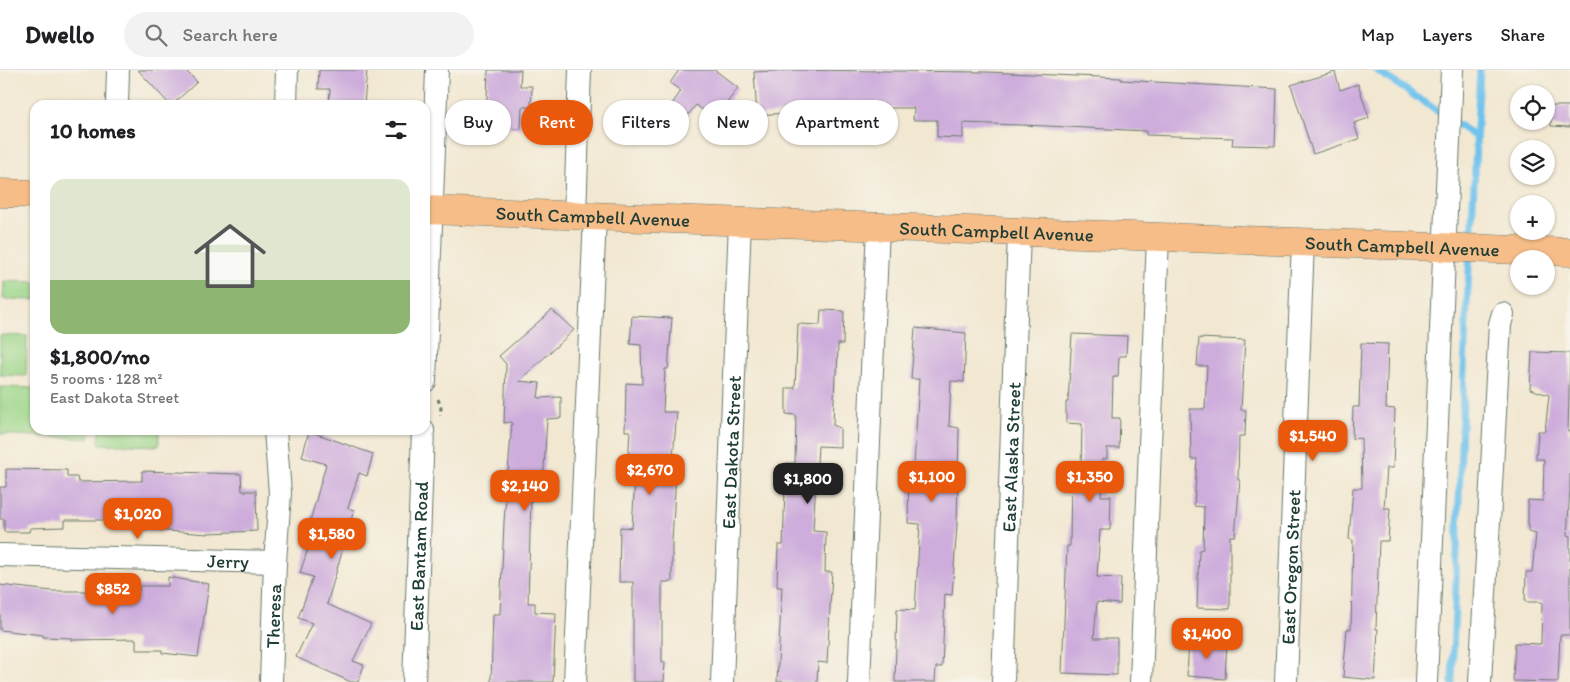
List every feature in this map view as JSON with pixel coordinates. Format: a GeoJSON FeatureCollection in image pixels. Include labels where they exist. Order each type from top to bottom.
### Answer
{"type":"FeatureCollection","features":[{"type":"Feature","properties":{"kind":"main road"},"geometry":{"type":"LineString","coordinates":[[0,193],[30,194]]}},
{"type":"Feature","properties":{"kind":"main road","name":"South Campbell Avenue"},"geometry":{"type":"LineString","coordinates":[[430,210],[1570,252]]}},
{"type":"Feature","properties":{"kind":"street"},"geometry":{"type":"LineString","coordinates":[[117,100],[118,70]]}},
{"type":"Feature","properties":{"kind":"street"},"geometry":{"type":"LineString","coordinates":[[286,100],[287,70]]}},
{"type":"Feature","properties":{"kind":"street"},"geometry":{"type":"LineString","coordinates":[[430,179],[437,70]]}},
{"type":"Feature","properties":{"kind":"street"},"geometry":{"type":"LineString","coordinates":[[575,682],[585,216],[580,70]]}},
{"type":"Feature","properties":{"kind":"street"},"geometry":{"type":"LineString","coordinates":[[1426,682],[1450,247],[1452,70]]}},
{"type":"Feature","properties":{"kind":"street","name":"East Dakota Street"},"geometry":{"type":"LineString","coordinates":[[722,682],[740,221]]}},
{"type":"Feature","properties":{"kind":"street"},"geometry":{"type":"LineString","coordinates":[[859,682],[878,226]]}},
{"type":"Feature","properties":{"kind":"street","name":"East Alaska Street"},"geometry":{"type":"LineString","coordinates":[[1003,682],[1019,232]]}},
{"type":"Feature","properties":{"kind":"street"},"geometry":{"type":"LineString","coordinates":[[1141,682],[1158,236]]}},
{"type":"Feature","properties":{"kind":"street","name":"East Oregon Street"},"geometry":{"type":"LineString","coordinates":[[1286,682],[1303,241]]}},
{"type":"Feature","properties":{"kind":"street"},"geometry":{"type":"LineString","coordinates":[[1480,682],[1500,324],[1503,314]]}},
{"type":"Feature","properties":{"kind":"street","name":"Theresa"},"geometry":{"type":"LineString","coordinates":[[271,682],[275,562],[280,493],[275,435]]}},
{"type":"Feature","properties":{"kind":"street","name":"East Bantam Road"},"geometry":{"type":"LineString","coordinates":[[414,682],[423,435]]}},
{"type":"Feature","properties":{"kind":"street","name":"Jerry"},"geometry":{"type":"LineString","coordinates":[[0,556],[275,562]]}},
{"type":"Feature","properties":{"kind":"green space"},"geometry":{"type":"Polygon","coordinates":[[[4,281],[30,282],[30,300],[3,299],[4,281]]]}},
{"type":"Feature","properties":{"kind":"green space"},"geometry":{"type":"Polygon","coordinates":[[[0,335],[27,336],[26,376],[0,375],[0,335]]]}},
{"type":"Feature","properties":{"kind":"green space"},"geometry":{"type":"Polygon","coordinates":[[[0,387],[30,388],[30,435],[89,435],[89,439],[0,434],[0,387]]]}},
{"type":"Feature","properties":{"kind":"green space"},"geometry":{"type":"Polygon","coordinates":[[[100,435],[159,435],[159,446],[99,444],[100,435]]]}},
{"type":"Feature","properties":{"kind":"building"},"geometry":{"type":"Polygon","coordinates":[[[138,70],[185,70],[197,82],[177,100],[165,100],[138,70]]]}},
{"type":"Feature","properties":{"kind":"building"},"geometry":{"type":"Polygon","coordinates":[[[319,70],[367,70],[364,100],[329,100],[330,89],[318,89],[319,70]]]}},
{"type":"Feature","properties":{"kind":"building"},"geometry":{"type":"Polygon","coordinates":[[[488,70],[521,70],[520,86],[532,86],[531,100],[521,100],[521,129],[511,128],[511,100],[487,100],[488,70]]]}},
{"type":"Feature","properties":{"kind":"building"},"geometry":{"type":"Polygon","coordinates":[[[679,70],[715,70],[738,88],[729,100],[699,100],[699,107],[696,105],[689,114],[689,100],[675,100],[681,91],[670,83],[679,70]]]}},
{"type":"Feature","properties":{"kind":"building"},"geometry":{"type":"Polygon","coordinates":[[[794,70],[986,72],[1121,78],[1121,80],[1277,89],[1275,146],[1232,145],[1233,138],[1146,135],[1146,131],[963,123],[963,138],[937,137],[937,120],[913,120],[914,108],[898,108],[898,100],[778,100],[778,114],[768,114],[768,100],[756,100],[754,72],[794,70]]]}},
{"type":"Feature","properties":{"kind":"building"},"geometry":{"type":"Polygon","coordinates":[[[1335,72],[1340,90],[1358,84],[1369,118],[1354,123],[1359,139],[1313,154],[1291,85],[1335,72]]]}},
{"type":"Feature","properties":{"kind":"building"},"geometry":{"type":"Polygon","coordinates":[[[1555,106],[1570,106],[1570,127],[1555,126],[1555,106]]]}},
{"type":"Feature","properties":{"kind":"building"},"geometry":{"type":"Polygon","coordinates":[[[552,310],[574,330],[519,381],[540,383],[538,398],[561,397],[561,418],[547,419],[542,500],[531,500],[528,603],[535,603],[535,612],[556,613],[553,682],[491,682],[493,614],[500,614],[504,522],[512,422],[504,423],[506,364],[499,356],[552,310]]]}},
{"type":"Feature","properties":{"kind":"building"},"geometry":{"type":"Polygon","coordinates":[[[821,310],[844,311],[843,344],[838,344],[837,375],[835,375],[833,425],[840,428],[840,447],[818,446],[813,531],[826,532],[825,572],[832,572],[827,663],[818,662],[817,682],[777,682],[782,587],[777,587],[778,545],[783,545],[786,463],[795,463],[796,415],[786,414],[786,388],[795,388],[798,324],[820,325],[821,310]]]}},
{"type":"Feature","properties":{"kind":"building"},"geometry":{"type":"Polygon","coordinates":[[[632,316],[672,318],[668,369],[665,369],[663,412],[677,412],[673,457],[677,457],[672,541],[672,582],[662,582],[662,662],[665,662],[664,682],[633,682],[633,582],[619,582],[620,527],[632,528],[635,478],[627,478],[630,431],[625,431],[626,383],[642,384],[641,345],[630,344],[632,316]]]}},
{"type":"Feature","properties":{"kind":"building"},"geometry":{"type":"Polygon","coordinates":[[[915,328],[966,333],[964,382],[951,381],[949,426],[959,428],[957,525],[952,595],[945,594],[942,667],[936,667],[935,682],[895,682],[897,609],[915,610],[920,524],[908,523],[909,466],[914,466],[919,379],[911,379],[915,328]]]}},
{"type":"Feature","properties":{"kind":"building"},"geometry":{"type":"Polygon","coordinates":[[[1072,334],[1127,336],[1126,356],[1119,356],[1118,377],[1113,377],[1112,418],[1120,418],[1119,448],[1107,448],[1107,459],[1102,459],[1101,496],[1111,496],[1110,530],[1100,530],[1097,577],[1121,578],[1120,604],[1097,602],[1094,638],[1117,638],[1117,675],[1062,673],[1067,546],[1070,546],[1071,469],[1081,469],[1082,424],[1066,423],[1072,334]]]}},
{"type":"Feature","properties":{"kind":"building"},"geometry":{"type":"Polygon","coordinates":[[[1199,338],[1245,340],[1241,410],[1246,410],[1245,436],[1239,436],[1238,480],[1240,480],[1235,536],[1230,536],[1230,609],[1197,608],[1199,550],[1203,549],[1204,507],[1194,506],[1197,459],[1191,459],[1190,409],[1205,409],[1207,366],[1197,366],[1199,338]]]}},
{"type":"Feature","properties":{"kind":"building"},"geometry":{"type":"Polygon","coordinates":[[[1361,343],[1388,344],[1386,408],[1395,409],[1393,468],[1387,468],[1384,508],[1390,508],[1388,541],[1379,541],[1376,629],[1378,629],[1375,680],[1343,677],[1347,629],[1351,629],[1353,540],[1349,539],[1353,488],[1362,488],[1361,438],[1352,439],[1353,407],[1359,407],[1361,343]]]}},
{"type":"Feature","properties":{"kind":"building"},"geometry":{"type":"Polygon","coordinates":[[[1532,352],[1570,353],[1568,432],[1570,432],[1570,490],[1567,535],[1570,536],[1570,635],[1560,635],[1558,682],[1513,681],[1515,643],[1541,644],[1542,602],[1525,602],[1526,572],[1532,572],[1536,534],[1528,532],[1528,500],[1543,501],[1544,459],[1536,459],[1538,431],[1545,431],[1549,395],[1530,389],[1532,352]]]}},
{"type":"Feature","properties":{"kind":"building"},"geometry":{"type":"Polygon","coordinates":[[[308,435],[320,435],[373,454],[367,476],[359,473],[348,508],[354,510],[327,604],[371,624],[353,661],[364,665],[358,682],[351,682],[296,657],[312,623],[298,618],[313,577],[300,573],[315,527],[309,525],[326,464],[302,457],[308,435]]]}},
{"type":"Feature","properties":{"kind":"building"},"geometry":{"type":"Polygon","coordinates":[[[6,469],[67,470],[67,477],[77,477],[78,482],[142,481],[142,471],[241,474],[242,491],[256,491],[257,531],[208,534],[141,529],[141,520],[65,520],[65,527],[30,528],[29,532],[4,532],[4,519],[0,519],[0,487],[6,487],[6,469]]]}},
{"type":"Feature","properties":{"kind":"building"},"geometry":{"type":"Polygon","coordinates":[[[168,577],[209,584],[198,657],[162,653],[162,650],[136,650],[136,639],[72,640],[72,638],[43,637],[43,635],[0,630],[0,585],[52,591],[139,591],[139,586],[168,586],[168,577]]]}},
{"type":"Feature","properties":{"kind":"building"},"geometry":{"type":"Polygon","coordinates":[[[1189,641],[1227,642],[1225,679],[1187,676],[1189,641]]]}},
{"type":"Feature","properties":{"kind":"waterway"},"geometry":{"type":"LineString","coordinates":[[1376,70],[1445,116]]}},
{"type":"Feature","properties":{"kind":"waterway"},"geometry":{"type":"LineString","coordinates":[[1471,242],[1480,70]]}},
{"type":"Feature","properties":{"kind":"waterway"},"geometry":{"type":"LineString","coordinates":[[1454,122],[1476,137]]}},
{"type":"Feature","properties":{"kind":"waterway"},"geometry":{"type":"LineString","coordinates":[[1452,682],[1470,253]]}}]}
